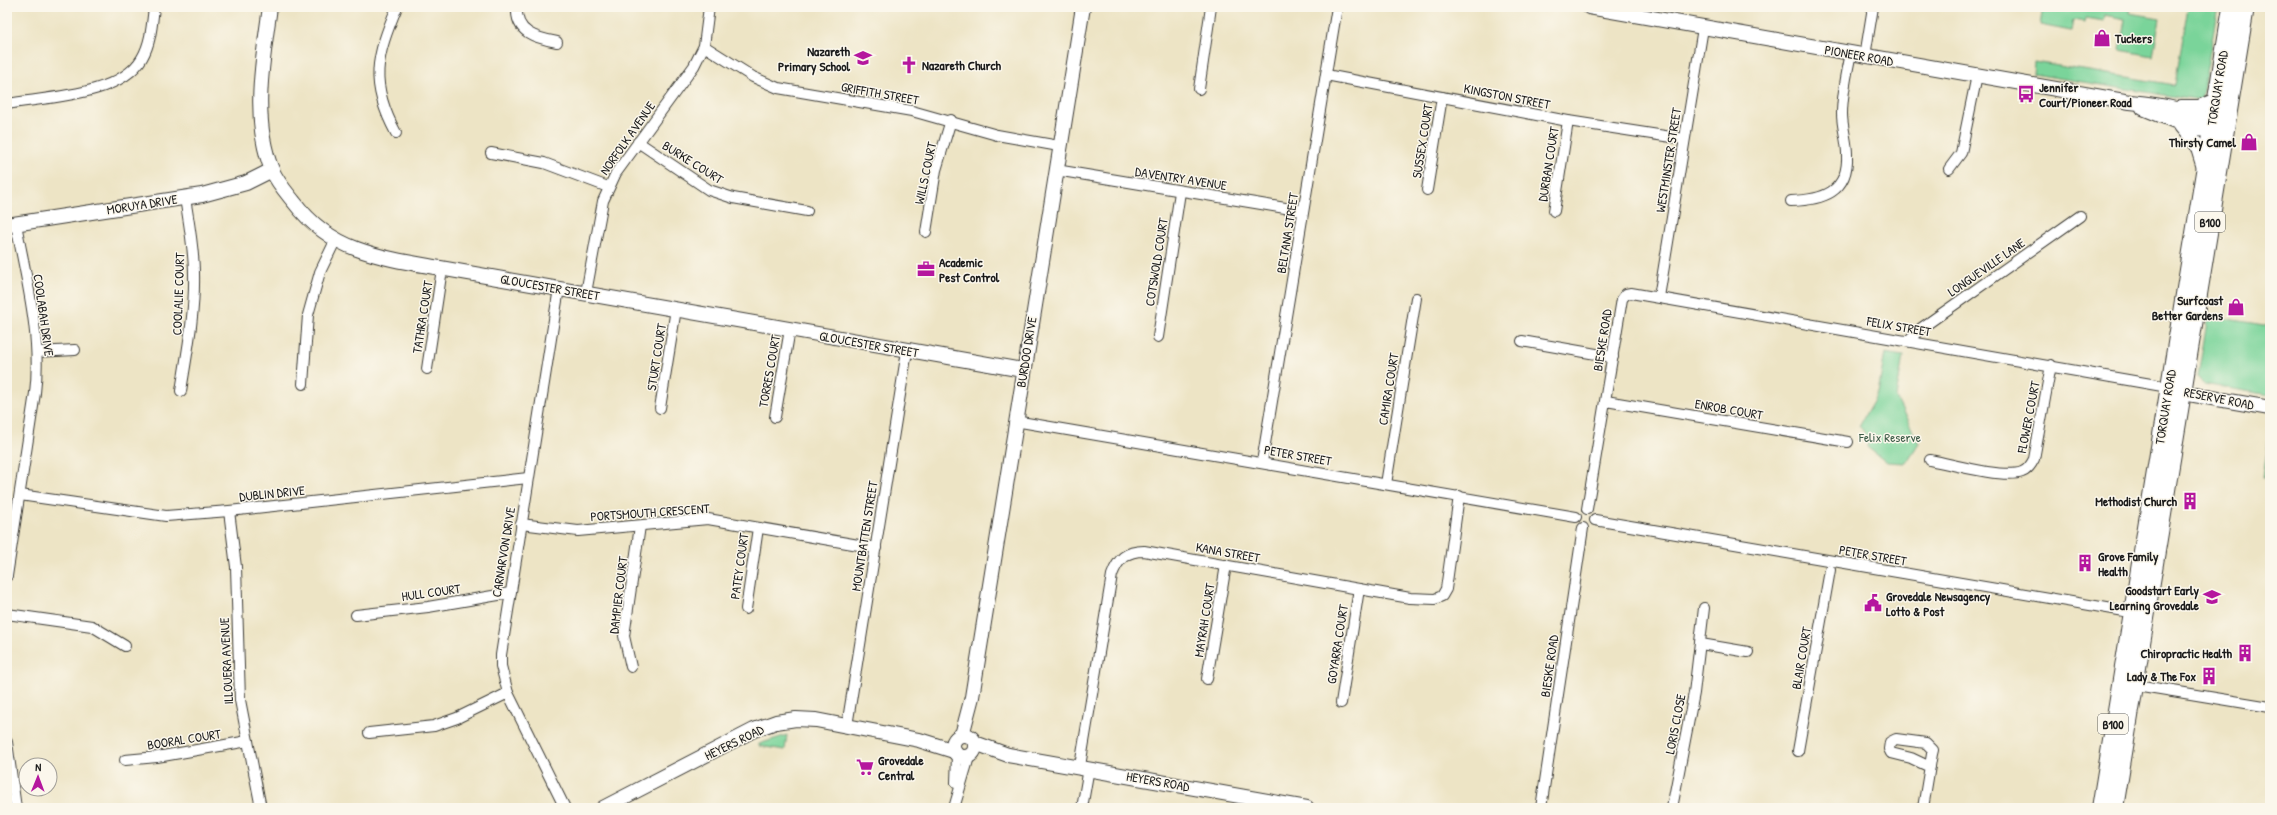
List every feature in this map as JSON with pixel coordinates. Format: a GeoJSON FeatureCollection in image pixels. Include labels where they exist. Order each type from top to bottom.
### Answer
{"type":"FeatureCollection","features":[{"type":"Feature","properties":{"kind":"main road","name":"TORQUAY ROAD"},"geometry":{"type":"LineString","coordinates":[[2100,808],[2127,684],[2139,614],[2175,390],[2210,126],[2231,7]]}},
{"type":"Feature","properties":{"kind":"main road","name":"TORQUAY ROAD"},"geometry":{"type":"LineString","coordinates":[[2175,390],[2226,132],[2246,7]]}},
{"type":"Feature","properties":{"kind":"main road"},"geometry":{"type":"LineString","coordinates":[[2204,168],[2215,152],[2223,148]]}},
{"type":"Feature","properties":{"kind":"main road","name":"TORQUAY ROAD"},"geometry":{"type":"LineString","coordinates":[[2115,808],[2127,684]]}},
{"type":"Feature","properties":{"kind":"street"},"geometry":{"type":"LineString","coordinates":[[7,104],[90,90],[119,81],[136,66],[142,57],[150,37],[154,7]]}},
{"type":"Feature","properties":{"kind":"street","name":"GLOUCESTER STREET"},"geometry":{"type":"LineString","coordinates":[[270,7],[264,54],[260,117],[272,170],[304,215],[336,239],[357,249],[381,256],[442,269],[559,288],[907,351],[1023,370]]}},
{"type":"Feature","properties":{"kind":"street"},"geometry":{"type":"LineString","coordinates":[[396,133],[381,101],[378,69],[384,37],[397,7]]}},
{"type":"Feature","properties":{"kind":"street"},"geometry":{"type":"LineString","coordinates":[[517,7],[519,24],[525,32],[533,36],[558,42]]}},
{"type":"Feature","properties":{"kind":"street","name":"NORFOLK AVENUE"},"geometry":{"type":"LineString","coordinates":[[586,293],[603,201],[608,187],[638,142],[694,66],[704,46],[709,7]]}},
{"type":"Feature","properties":{"kind":"street","name":"BURDOO DRIVE"},"geometry":{"type":"LineString","coordinates":[[954,808],[1059,146],[1083,7]]}},
{"type":"Feature","properties":{"kind":"street"},"geometry":{"type":"LineString","coordinates":[[1199,89],[1211,7]]}},
{"type":"Feature","properties":{"kind":"street","name":"BELTANA STREET"},"geometry":{"type":"LineString","coordinates":[[1262,462],[1337,7]]}},
{"type":"Feature","properties":{"kind":"street","name":"PIONEER ROAD"},"geometry":{"type":"LineString","coordinates":[[1589,7],[2130,102],[2171,113],[2195,129],[2210,126],[2226,132]]}},
{"type":"Feature","properties":{"kind":"street"},"geometry":{"type":"LineString","coordinates":[[1865,56],[1873,7]]}},
{"type":"Feature","properties":{"kind":"street","name":"WESTMINSTER STREET"},"geometry":{"type":"LineString","coordinates":[[1659,297],[1703,28]]}},
{"type":"Feature","properties":{"kind":"street","name":"GRIFFITH STREET"},"geometry":{"type":"LineString","coordinates":[[704,46],[753,77],[778,88],[912,111],[951,120],[997,135],[1059,146]]}},
{"type":"Feature","properties":{"kind":"street"},"geometry":{"type":"LineString","coordinates":[[1791,201],[1809,200],[1826,196],[1842,180],[1846,168],[1847,154],[1842,115],[1851,54]]}},
{"type":"Feature","properties":{"kind":"street","name":"KINGSTON STREET"},"geometry":{"type":"LineString","coordinates":[[1326,75],[1568,121],[1684,139]]}},
{"type":"Feature","properties":{"kind":"street"},"geometry":{"type":"LineString","coordinates":[[1949,169],[1961,153],[1967,131],[1977,75]]}},
{"type":"Feature","properties":{"kind":"street","name":"SUSSEX COURT"},"geometry":{"type":"LineString","coordinates":[[1427,190],[1442,97]]}},
{"type":"Feature","properties":{"kind":"street"},"geometry":{"type":"LineString","coordinates":[[2171,113],[2197,108],[2214,101]]}},
{"type":"Feature","properties":{"kind":"street"},"geometry":{"type":"LineString","coordinates":[[2171,113],[2198,146],[2204,168]]}},
{"type":"Feature","properties":{"kind":"street","name":"WILLS COURT"},"geometry":{"type":"LineString","coordinates":[[926,232],[936,170],[951,120]]}},
{"type":"Feature","properties":{"kind":"street","name":"DURBAN COURT"},"geometry":{"type":"LineString","coordinates":[[1554,211],[1568,121]]}},
{"type":"Feature","properties":{"kind":"street","name":"BURKE COURT"},"geometry":{"type":"LineString","coordinates":[[638,142],[709,190],[733,198],[807,211]]}},
{"type":"Feature","properties":{"kind":"street"},"geometry":{"type":"LineString","coordinates":[[491,153],[544,162],[608,187]]}},
{"type":"Feature","properties":{"kind":"street","name":"MORUYA DRIVE"},"geometry":{"type":"LineString","coordinates":[[11,224],[185,198],[234,188],[263,176],[272,170]]}},
{"type":"Feature","properties":{"kind":"street","name":"DAVENTRY AVENUE"},"geometry":{"type":"LineString","coordinates":[[1056,170],[1180,192],[1303,211]]}},
{"type":"Feature","properties":{"kind":"street","name":"COTSWOLD COURT"},"geometry":{"type":"LineString","coordinates":[[1158,337],[1180,192]]}},
{"type":"Feature","properties":{"kind":"street","name":"COOLALIE COURT"},"geometry":{"type":"LineString","coordinates":[[181,391],[192,312],[194,275],[192,239],[185,198]]}},
{"type":"Feature","properties":{"kind":"street","name":"LONGUEVILLE LANE"},"geometry":{"type":"LineString","coordinates":[[1908,340],[2080,216]]}},
{"type":"Feature","properties":{"kind":"street","name":"COOLABAH DRIVE"},"geometry":{"type":"LineString","coordinates":[[7,576],[36,385],[37,352],[11,224]]}},
{"type":"Feature","properties":{"kind":"street"},"geometry":{"type":"LineString","coordinates":[[303,384],[308,315],[320,272],[336,239]]}},
{"type":"Feature","properties":{"kind":"street","name":"TATHRA COURT"},"geometry":{"type":"LineString","coordinates":[[426,369],[442,269]]}},
{"type":"Feature","properties":{"kind":"street","name":"CARNARVON DRIVE"},"geometry":{"type":"LineString","coordinates":[[559,288],[510,593],[501,655],[501,666],[508,693],[565,808]]}},
{"type":"Feature","properties":{"kind":"street","name":"FELIX STREET"},"geometry":{"type":"LineString","coordinates":[[1626,294],[1631,293],[1659,297],[2051,365],[2175,390]]}},
{"type":"Feature","properties":{"kind":"street","name":"BIESKE ROAD"},"geometry":{"type":"LineString","coordinates":[[1586,509],[1606,401],[1622,299],[1626,294]]}},
{"type":"Feature","properties":{"kind":"street","name":"CAMIRA COURT"},"geometry":{"type":"LineString","coordinates":[[1386,484],[1416,298]]}},
{"type":"Feature","properties":{"kind":"street","name":"STURT COURT"},"geometry":{"type":"LineString","coordinates":[[660,408],[676,309]]}},
{"type":"Feature","properties":{"kind":"street","name":"TORRES COURT"},"geometry":{"type":"LineString","coordinates":[[775,417],[790,329]]}},
{"type":"Feature","properties":{"kind":"street"},"geometry":{"type":"LineString","coordinates":[[1522,341],[1613,357]]}},
{"type":"Feature","properties":{"kind":"street"},"geometry":{"type":"LineString","coordinates":[[37,352],[76,350]]}},
{"type":"Feature","properties":{"kind":"street","name":"MOUNTBATTEN STREET"},"geometry":{"type":"LineString","coordinates":[[844,726],[876,548],[907,351]]}},
{"type":"Feature","properties":{"kind":"street","name":"FLOWER COURT"},"geometry":{"type":"LineString","coordinates":[[1930,460],[1998,473],[2015,474],[2026,470],[2034,459],[2051,365]]}},
{"type":"Feature","properties":{"kind":"street","name":"RESERVE ROAD"},"geometry":{"type":"LineString","coordinates":[[2175,390],[2270,408]]}},
{"type":"Feature","properties":{"kind":"street","name":"ENROB COURT"},"geometry":{"type":"LineString","coordinates":[[1606,401],[1848,442]]}},
{"type":"Feature","properties":{"kind":"street","name":"PETER STREET"},"geometry":{"type":"LineString","coordinates":[[1015,421],[1262,462],[1576,517]]}},
{"type":"Feature","properties":{"kind":"street","name":"DUBLIN DRIVE"},"geometry":{"type":"LineString","coordinates":[[20,495],[160,515],[229,511],[528,478]]}},
{"type":"Feature","properties":{"kind":"street","name":"KANA STREET"},"geometry":{"type":"LineString","coordinates":[[1082,808],[1084,767],[1112,575],[1116,564],[1124,555],[1134,551],[1144,550],[1410,598],[1435,599],[1442,596],[1446,589],[1459,496]]}},
{"type":"Feature","properties":{"kind":"street"},"geometry":{"type":"LineString","coordinates":[[1586,509],[1594,514],[1594,520],[1589,527],[1583,528],[1577,524],[1576,517],[1580,511],[1586,509]]}},
{"type":"Feature","properties":{"kind":"street","name":"ILLOUERA AVENUE"},"geometry":{"type":"LineString","coordinates":[[229,511],[236,567],[240,700],[261,808]]}},
{"type":"Feature","properties":{"kind":"street","name":"PORTSMOUTH CRESCENT"},"geometry":{"type":"LineString","coordinates":[[522,524],[578,531],[708,519],[876,548]]}},
{"type":"Feature","properties":{"kind":"street","name":"PETER STREET"},"geometry":{"type":"LineString","coordinates":[[1594,520],[2139,614]]}},
{"type":"Feature","properties":{"kind":"street","name":"DAMPIER COURT"},"geometry":{"type":"LineString","coordinates":[[631,667],[624,636],[640,526]]}},
{"type":"Feature","properties":{"kind":"street","name":"PATEY COURT"},"geometry":{"type":"LineString","coordinates":[[746,608],[758,528]]}},
{"type":"Feature","properties":{"kind":"street","name":"BIESKE ROAD"},"geometry":{"type":"LineString","coordinates":[[1541,808],[1583,528]]}},
{"type":"Feature","properties":{"kind":"street","name":"MAYRAH COURT"},"geometry":{"type":"LineString","coordinates":[[1207,679],[1226,565]]}},
{"type":"Feature","properties":{"kind":"street","name":"BLAIR COURT"},"geometry":{"type":"LineString","coordinates":[[1798,751],[1830,570]]}},
{"type":"Feature","properties":{"kind":"street","name":"GOYARRA COURT"},"geometry":{"type":"LineString","coordinates":[[1341,703],[1359,589]]}},
{"type":"Feature","properties":{"kind":"street","name":"HULL COURT"},"geometry":{"type":"LineString","coordinates":[[356,615],[428,607],[510,593]]}},
{"type":"Feature","properties":{"kind":"street","name":"LORIS CLOSE"},"geometry":{"type":"LineString","coordinates":[[1672,808],[1694,693],[1701,644],[1704,608]]}},
{"type":"Feature","properties":{"kind":"street"},"geometry":{"type":"LineString","coordinates":[[7,614],[92,626],[125,646]]}},
{"type":"Feature","properties":{"kind":"street"},"geometry":{"type":"LineString","coordinates":[[1701,644],[1748,652]]}},
{"type":"Feature","properties":{"kind":"street"},"geometry":{"type":"LineString","coordinates":[[2127,684],[2270,707]]}},
{"type":"Feature","properties":{"kind":"street"},"geometry":{"type":"LineString","coordinates":[[369,733],[434,726],[457,718],[508,693]]}},
{"type":"Feature","properties":{"kind":"street","name":"HEYERS ROAD"},"geometry":{"type":"LineString","coordinates":[[603,808],[698,760],[777,728],[797,725],[844,726],[1084,767],[1307,808]]}},
{"type":"Feature","properties":{"kind":"street","name":"BOORAL COURT"},"geometry":{"type":"LineString","coordinates":[[124,760],[157,757],[248,741]]}},
{"type":"Feature","properties":{"kind":"street"},"geometry":{"type":"LineString","coordinates":[[7,742],[16,808]]}},
{"type":"Feature","properties":{"kind":"street"},"geometry":{"type":"LineString","coordinates":[[1923,808],[1930,768]]}},
{"type":"Feature","properties":{"kind":"green space"},"geometry":{"type":"Polygon","coordinates":[[[2043,7],[2131,7],[2130,13],[2160,18],[2153,56],[2120,50],[2125,19],[2105,15],[2104,21],[2086,18],[2085,22],[2073,20],[2071,31],[2040,25],[2043,7]]]}},
{"type":"Feature","properties":{"kind":"green space"},"geometry":{"type":"Polygon","coordinates":[[[2188,7],[2218,7],[2201,101],[2033,74],[2034,62],[2175,85],[2188,7]]]}},
{"type":"Feature","properties":{"kind":"green space"},"geometry":{"type":"Polygon","coordinates":[[[2208,316],[2270,326],[2270,395],[2203,384],[2198,376],[2208,316]]]}},
{"type":"Feature","properties":{"kind":"green space","name":"Felix Reserve"},"geometry":{"type":"Polygon","coordinates":[[[1885,353],[1903,356],[1896,398],[1919,443],[1906,463],[1886,462],[1867,447],[1866,436],[1859,426],[1878,393],[1885,353]]]}},
{"type":"Feature","properties":{"kind":"green space"},"geometry":{"type":"Polygon","coordinates":[[[2270,430],[2270,479],[2263,478],[2270,430]]]}},
{"type":"Feature","properties":{"kind":"green space"},"geometry":{"type":"Polygon","coordinates":[[[787,735],[785,750],[759,746],[759,744],[787,735]]]}},
{"type":"Feature","properties":{"kind":"place","name":"Tuckers"},"geometry":{"type":"Point","coordinates":[2102,38]}},
{"type":"Feature","properties":{"kind":"place","name":"Nazareth Primary School"},"geometry":{"type":"Point","coordinates":[863,58]}},
{"type":"Feature","properties":{"kind":"place","name":"Nazareth Church"},"geometry":{"type":"Point","coordinates":[909,65]}},
{"type":"Feature","properties":{"kind":"place","name":"Jennifer Court/Pioneer Road"},"geometry":{"type":"Point","coordinates":[2026,94]}},
{"type":"Feature","properties":{"kind":"place","name":"Thirsty Camel"},"geometry":{"type":"Point","coordinates":[2249,142]}},
{"type":"Feature","properties":{"kind":"place","name":"Academic Pest Control"},"geometry":{"type":"Point","coordinates":[926,269]}},
{"type":"Feature","properties":{"kind":"place","name":"Surfcoast Better Gardens"},"geometry":{"type":"Point","coordinates":[2236,307]}},
{"type":"Feature","properties":{"kind":"place","name":"Methodist Church"},"geometry":{"type":"Point","coordinates":[2190,501]}},
{"type":"Feature","properties":{"kind":"place","name":"Grove Family Health"},"geometry":{"type":"Point","coordinates":[2085,563]}},
{"type":"Feature","properties":{"kind":"place","name":"Goodstart Early Learning Grovedale"},"geometry":{"type":"Point","coordinates":[2212,597]}},
{"type":"Feature","properties":{"kind":"place","name":"Grovedale Newsagency Lotto & Post"},"geometry":{"type":"Point","coordinates":[1873,603]}},
{"type":"Feature","properties":{"kind":"place","name":"Chiropractic Health"},"geometry":{"type":"Point","coordinates":[2245,653]}},
{"type":"Feature","properties":{"kind":"place","name":"Lady & The Fox"},"geometry":{"type":"Point","coordinates":[2209,676]}},
{"type":"Feature","properties":{"kind":"place","name":"Grovedale Central"},"geometry":{"type":"Point","coordinates":[865,767]}}]}
